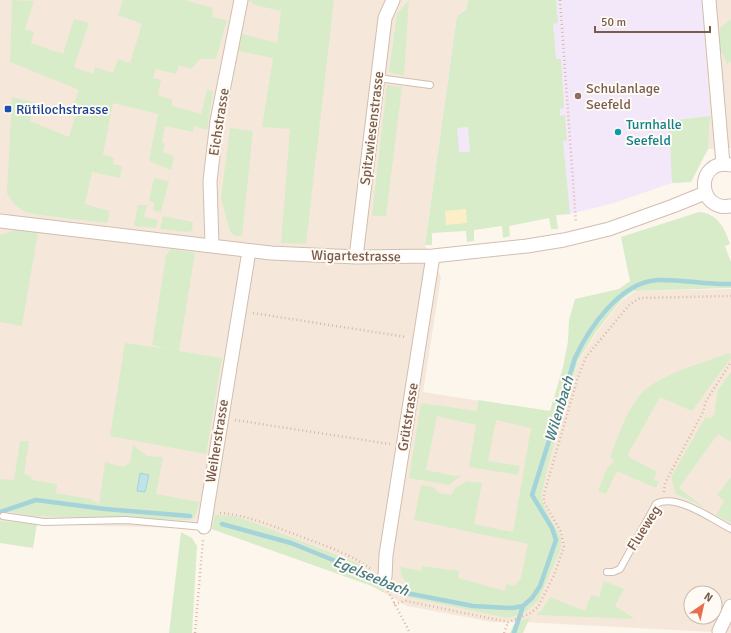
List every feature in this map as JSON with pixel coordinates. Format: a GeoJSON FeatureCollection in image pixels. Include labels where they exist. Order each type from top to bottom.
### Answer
{"type":"FeatureCollection","features":[{"type":"Feature","properties":{"kind":"street","name":"Eichstrasse"},"geometry":{"type":"LineString","coordinates":[[212,246],[210,181],[217,121],[241,0]]}},
{"type":"Feature","properties":{"kind":"street","name":"Spitzwiesenstrasse"},"geometry":{"type":"LineString","coordinates":[[356,258],[385,18],[393,0]]}},
{"type":"Feature","properties":{"kind":"street"},"geometry":{"type":"LineString","coordinates":[[709,0],[727,164],[717,165],[707,174],[704,180],[705,193],[712,202],[718,205],[731,207]]}},
{"type":"Feature","properties":{"kind":"street","name":"Wigartestrasse"},"geometry":{"type":"LineString","coordinates":[[0,221],[249,251],[356,258],[433,256],[527,246],[564,240],[609,229],[705,193]]}},
{"type":"Feature","properties":{"kind":"street","name":"Weiherstrasse"},"geometry":{"type":"LineString","coordinates":[[204,527],[249,251]]}},
{"type":"Feature","properties":{"kind":"street","name":"Grütstrasse"},"geometry":{"type":"LineString","coordinates":[[385,577],[386,555],[433,256]]}},
{"type":"Feature","properties":{"kind":"street"},"geometry":{"type":"LineString","coordinates":[[719,631],[731,606]]}},
{"type":"Feature","properties":{"kind":"lane"},"geometry":{"type":"LineString","coordinates":[[378,78],[430,85]]}},
{"type":"Feature","properties":{"kind":"lane","name":"Flueweg"},"geometry":{"type":"LineString","coordinates":[[607,572],[613,572],[620,568],[656,504],[663,500],[670,500],[686,506],[731,529]]}},
{"type":"Feature","properties":{"kind":"lane"},"geometry":{"type":"LineString","coordinates":[[3,516],[44,522],[126,520],[204,527]]}},
{"type":"Feature","properties":{"kind":"path"},"geometry":{"type":"LineString","coordinates":[[560,0],[576,228]]}},
{"type":"Feature","properties":{"kind":"path"},"geometry":{"type":"LineString","coordinates":[[394,604],[406,601],[508,622],[529,614],[538,607],[546,595],[562,555],[564,541],[544,502],[544,494],[578,377],[586,357],[630,304],[640,298],[731,296]]}},
{"type":"Feature","properties":{"kind":"path"},"geometry":{"type":"LineString","coordinates":[[247,312],[414,338]]}},
{"type":"Feature","properties":{"kind":"path"},"geometry":{"type":"LineString","coordinates":[[663,500],[666,483],[703,412],[706,401],[731,362]]}},
{"type":"Feature","properties":{"kind":"path"},"geometry":{"type":"LineString","coordinates":[[228,419],[396,445]]}},
{"type":"Feature","properties":{"kind":"path"},"geometry":{"type":"LineString","coordinates":[[206,512],[233,514],[259,521],[341,552],[362,562],[385,577]]}},
{"type":"Feature","properties":{"kind":"path"},"geometry":{"type":"LineString","coordinates":[[195,633],[204,527]]}},
{"type":"Feature","properties":{"kind":"path"},"geometry":{"type":"LineString","coordinates":[[389,596],[410,633]]}},
{"type":"Feature","properties":{"kind":"path"},"geometry":{"type":"LineString","coordinates":[[504,633],[508,622]]}},
{"type":"Feature","properties":{"kind":"shaded area"},"geometry":{"type":"Polygon","coordinates":[[[0,0],[468,0],[466,10],[457,16],[425,245],[441,277],[423,392],[562,414],[578,362],[597,332],[622,300],[636,291],[731,289],[731,633],[523,622],[492,622],[407,606],[372,586],[212,529],[37,524],[0,521],[0,0]]]}},
{"type":"Feature","properties":{"kind":"shaded area","name":"Schulanlage Seefeld"},"geometry":{"type":"Polygon","coordinates":[[[476,0],[702,0],[710,116],[708,149],[691,182],[672,183],[614,203],[570,214],[446,225],[437,158],[457,16],[476,0]]]}},
{"type":"Feature","properties":{"kind":"shaded area"},"geometry":{"type":"Polygon","coordinates":[[[702,0],[731,0],[731,148],[708,149],[710,116],[702,0]]]}},
{"type":"Feature","properties":{"kind":"green space"},"geometry":{"type":"Polygon","coordinates":[[[12,0],[34,1],[25,29],[34,32],[31,43],[63,54],[74,19],[89,23],[74,67],[93,74],[95,67],[113,73],[118,59],[130,63],[142,24],[118,15],[123,0],[185,0],[213,8],[212,17],[227,20],[216,59],[200,59],[191,69],[179,65],[176,74],[156,69],[153,78],[161,80],[158,95],[172,100],[172,106],[201,114],[207,90],[213,91],[207,130],[194,126],[193,132],[165,126],[162,142],[165,144],[163,152],[174,156],[171,170],[149,160],[158,114],[113,103],[103,154],[114,158],[113,164],[122,166],[120,178],[92,172],[85,204],[110,211],[107,223],[32,214],[17,206],[7,193],[12,97],[36,103],[30,121],[69,137],[76,113],[71,111],[79,90],[10,62],[12,0]]]}},
{"type":"Feature","properties":{"kind":"green space"},"geometry":{"type":"Polygon","coordinates":[[[248,0],[334,0],[306,244],[281,243],[290,129],[262,127],[273,58],[238,51],[242,34],[277,43],[281,11],[255,5],[248,0]]]}},
{"type":"Feature","properties":{"kind":"green space"},"geometry":{"type":"Polygon","coordinates":[[[409,0],[404,76],[389,72],[397,14],[409,0]]]}},
{"type":"Feature","properties":{"kind":"green space"},"geometry":{"type":"Polygon","coordinates":[[[468,0],[556,0],[558,23],[553,24],[556,59],[561,59],[564,108],[560,109],[560,116],[565,115],[567,140],[563,141],[570,214],[556,215],[558,229],[551,229],[549,218],[509,226],[510,236],[503,238],[502,226],[474,230],[474,241],[467,242],[466,231],[432,233],[432,245],[425,245],[457,16],[466,10],[468,0]],[[468,127],[457,128],[459,152],[470,152],[468,127]]]}},
{"type":"Feature","properties":{"kind":"green space"},"geometry":{"type":"Polygon","coordinates":[[[731,19],[731,62],[727,64],[719,45],[720,28],[731,19]]]}},
{"type":"Feature","properties":{"kind":"green space"},"geometry":{"type":"Polygon","coordinates":[[[387,85],[402,87],[386,216],[372,216],[387,85]]]}},
{"type":"Feature","properties":{"kind":"green space"},"geometry":{"type":"Polygon","coordinates":[[[710,116],[708,149],[691,182],[672,183],[669,121],[710,116]]]}},
{"type":"Feature","properties":{"kind":"green space"},"geometry":{"type":"Polygon","coordinates":[[[230,128],[253,131],[242,236],[235,236],[230,232],[221,198],[230,128]]]}},
{"type":"Feature","properties":{"kind":"green space"},"geometry":{"type":"Polygon","coordinates":[[[154,178],[169,181],[161,212],[153,210],[154,202],[149,201],[154,178]]]}},
{"type":"Feature","properties":{"kind":"green space"},"geometry":{"type":"Polygon","coordinates":[[[138,205],[147,205],[144,217],[158,220],[156,228],[134,226],[138,205]]]}},
{"type":"Feature","properties":{"kind":"green space"},"geometry":{"type":"Polygon","coordinates":[[[699,212],[711,215],[715,218],[723,227],[728,238],[730,244],[725,246],[731,262],[731,288],[634,291],[622,299],[596,332],[578,361],[560,419],[541,495],[545,509],[561,538],[561,548],[538,601],[524,613],[508,618],[402,596],[397,588],[399,586],[408,586],[401,574],[400,567],[421,571],[422,566],[459,571],[458,578],[505,591],[506,584],[514,586],[521,578],[528,544],[414,520],[421,485],[433,487],[439,493],[451,495],[455,488],[467,481],[482,483],[474,524],[513,532],[531,428],[496,420],[488,461],[520,466],[518,475],[469,467],[476,425],[437,416],[426,470],[455,476],[462,475],[449,485],[409,478],[421,403],[477,411],[478,400],[550,411],[563,367],[568,341],[569,320],[575,299],[619,289],[630,281],[621,237],[699,212]]]}},
{"type":"Feature","properties":{"kind":"green space"},"geometry":{"type":"Polygon","coordinates":[[[163,216],[193,222],[192,231],[187,232],[160,229],[163,216]]]}},
{"type":"Feature","properties":{"kind":"green space"},"geometry":{"type":"Polygon","coordinates":[[[15,230],[38,232],[22,326],[0,322],[0,235],[15,230]]]}},
{"type":"Feature","properties":{"kind":"green space"},"geometry":{"type":"Polygon","coordinates":[[[171,249],[195,253],[179,351],[222,358],[206,454],[110,436],[125,343],[168,349],[152,345],[166,255],[171,249]]]}},
{"type":"Feature","properties":{"kind":"green space"},"geometry":{"type":"Polygon","coordinates":[[[730,353],[731,358],[692,411],[660,397],[628,454],[629,457],[657,472],[654,480],[659,482],[656,488],[617,471],[606,494],[598,491],[607,468],[614,462],[610,457],[622,425],[639,396],[656,382],[668,376],[694,365],[730,353]]]}},
{"type":"Feature","properties":{"kind":"green space"},"geometry":{"type":"Polygon","coordinates":[[[731,372],[731,442],[718,434],[679,488],[705,508],[676,494],[671,477],[705,418],[711,418],[714,415],[718,390],[731,372]]]}},
{"type":"Feature","properties":{"kind":"green space"},"geometry":{"type":"Polygon","coordinates":[[[20,441],[29,441],[24,474],[31,476],[32,480],[57,484],[56,493],[90,499],[99,504],[105,462],[123,467],[130,463],[133,445],[147,456],[163,457],[156,494],[200,502],[194,518],[190,520],[33,516],[0,510],[0,479],[14,480],[20,441]]]}},
{"type":"Feature","properties":{"kind":"green space"},"geometry":{"type":"Polygon","coordinates":[[[731,477],[731,523],[716,515],[724,501],[717,495],[731,477]]]}},
{"type":"Feature","properties":{"kind":"green space"},"geometry":{"type":"Polygon","coordinates":[[[215,515],[233,516],[252,522],[357,563],[377,577],[385,593],[372,586],[212,529],[215,515]]]}},
{"type":"Feature","properties":{"kind":"green space"},"geometry":{"type":"Polygon","coordinates":[[[0,521],[37,524],[33,548],[0,543],[0,521]]]}},
{"type":"Feature","properties":{"kind":"green space"},"geometry":{"type":"Polygon","coordinates":[[[181,532],[192,538],[197,546],[192,633],[169,633],[181,532]]]}},
{"type":"Feature","properties":{"kind":"green space"},"geometry":{"type":"Polygon","coordinates":[[[604,581],[624,589],[615,606],[635,619],[536,615],[542,610],[550,597],[585,611],[591,595],[599,597],[604,581]]]}},
{"type":"Feature","properties":{"kind":"green space"},"geometry":{"type":"Polygon","coordinates":[[[530,617],[523,633],[510,633],[514,624],[530,617]]]}},
{"type":"Feature","properties":{"kind":"sand"},"geometry":{"type":"Polygon","coordinates":[[[466,209],[467,223],[446,225],[445,211],[466,209]]]}},
{"type":"Feature","properties":{"kind":"water"},"geometry":{"type":"Polygon","coordinates":[[[140,473],[149,475],[145,492],[137,491],[140,473]]]}},
{"type":"Feature","properties":{"kind":"waterway","name":"Wilenbach"},"geometry":{"type":"LineString","coordinates":[[514,633],[523,606],[532,598],[540,586],[556,540],[552,528],[532,495],[575,358],[589,333],[608,308],[631,289],[644,283],[658,280],[676,280],[713,284],[731,284]]}},
{"type":"Feature","properties":{"kind":"waterway","name":"Egelseebach"},"geometry":{"type":"LineString","coordinates":[[0,512],[36,500],[105,509],[190,516]]}},
{"type":"Feature","properties":{"kind":"waterway","name":"Egelseebach"},"geometry":{"type":"LineString","coordinates":[[222,524],[291,543],[333,560],[401,592],[473,606],[512,608],[523,606]]}},
{"type":"Feature","properties":{"kind":"place","name":"Schulanlage Seefeld"},"geometry":{"type":"Point","coordinates":[578,96]}},
{"type":"Feature","properties":{"kind":"place","name":"Rütilochstrasse"},"geometry":{"type":"Point","coordinates":[8,109]}},
{"type":"Feature","properties":{"kind":"place","name":"Turnhalle Seefeld"},"geometry":{"type":"Point","coordinates":[618,132]}}]}
